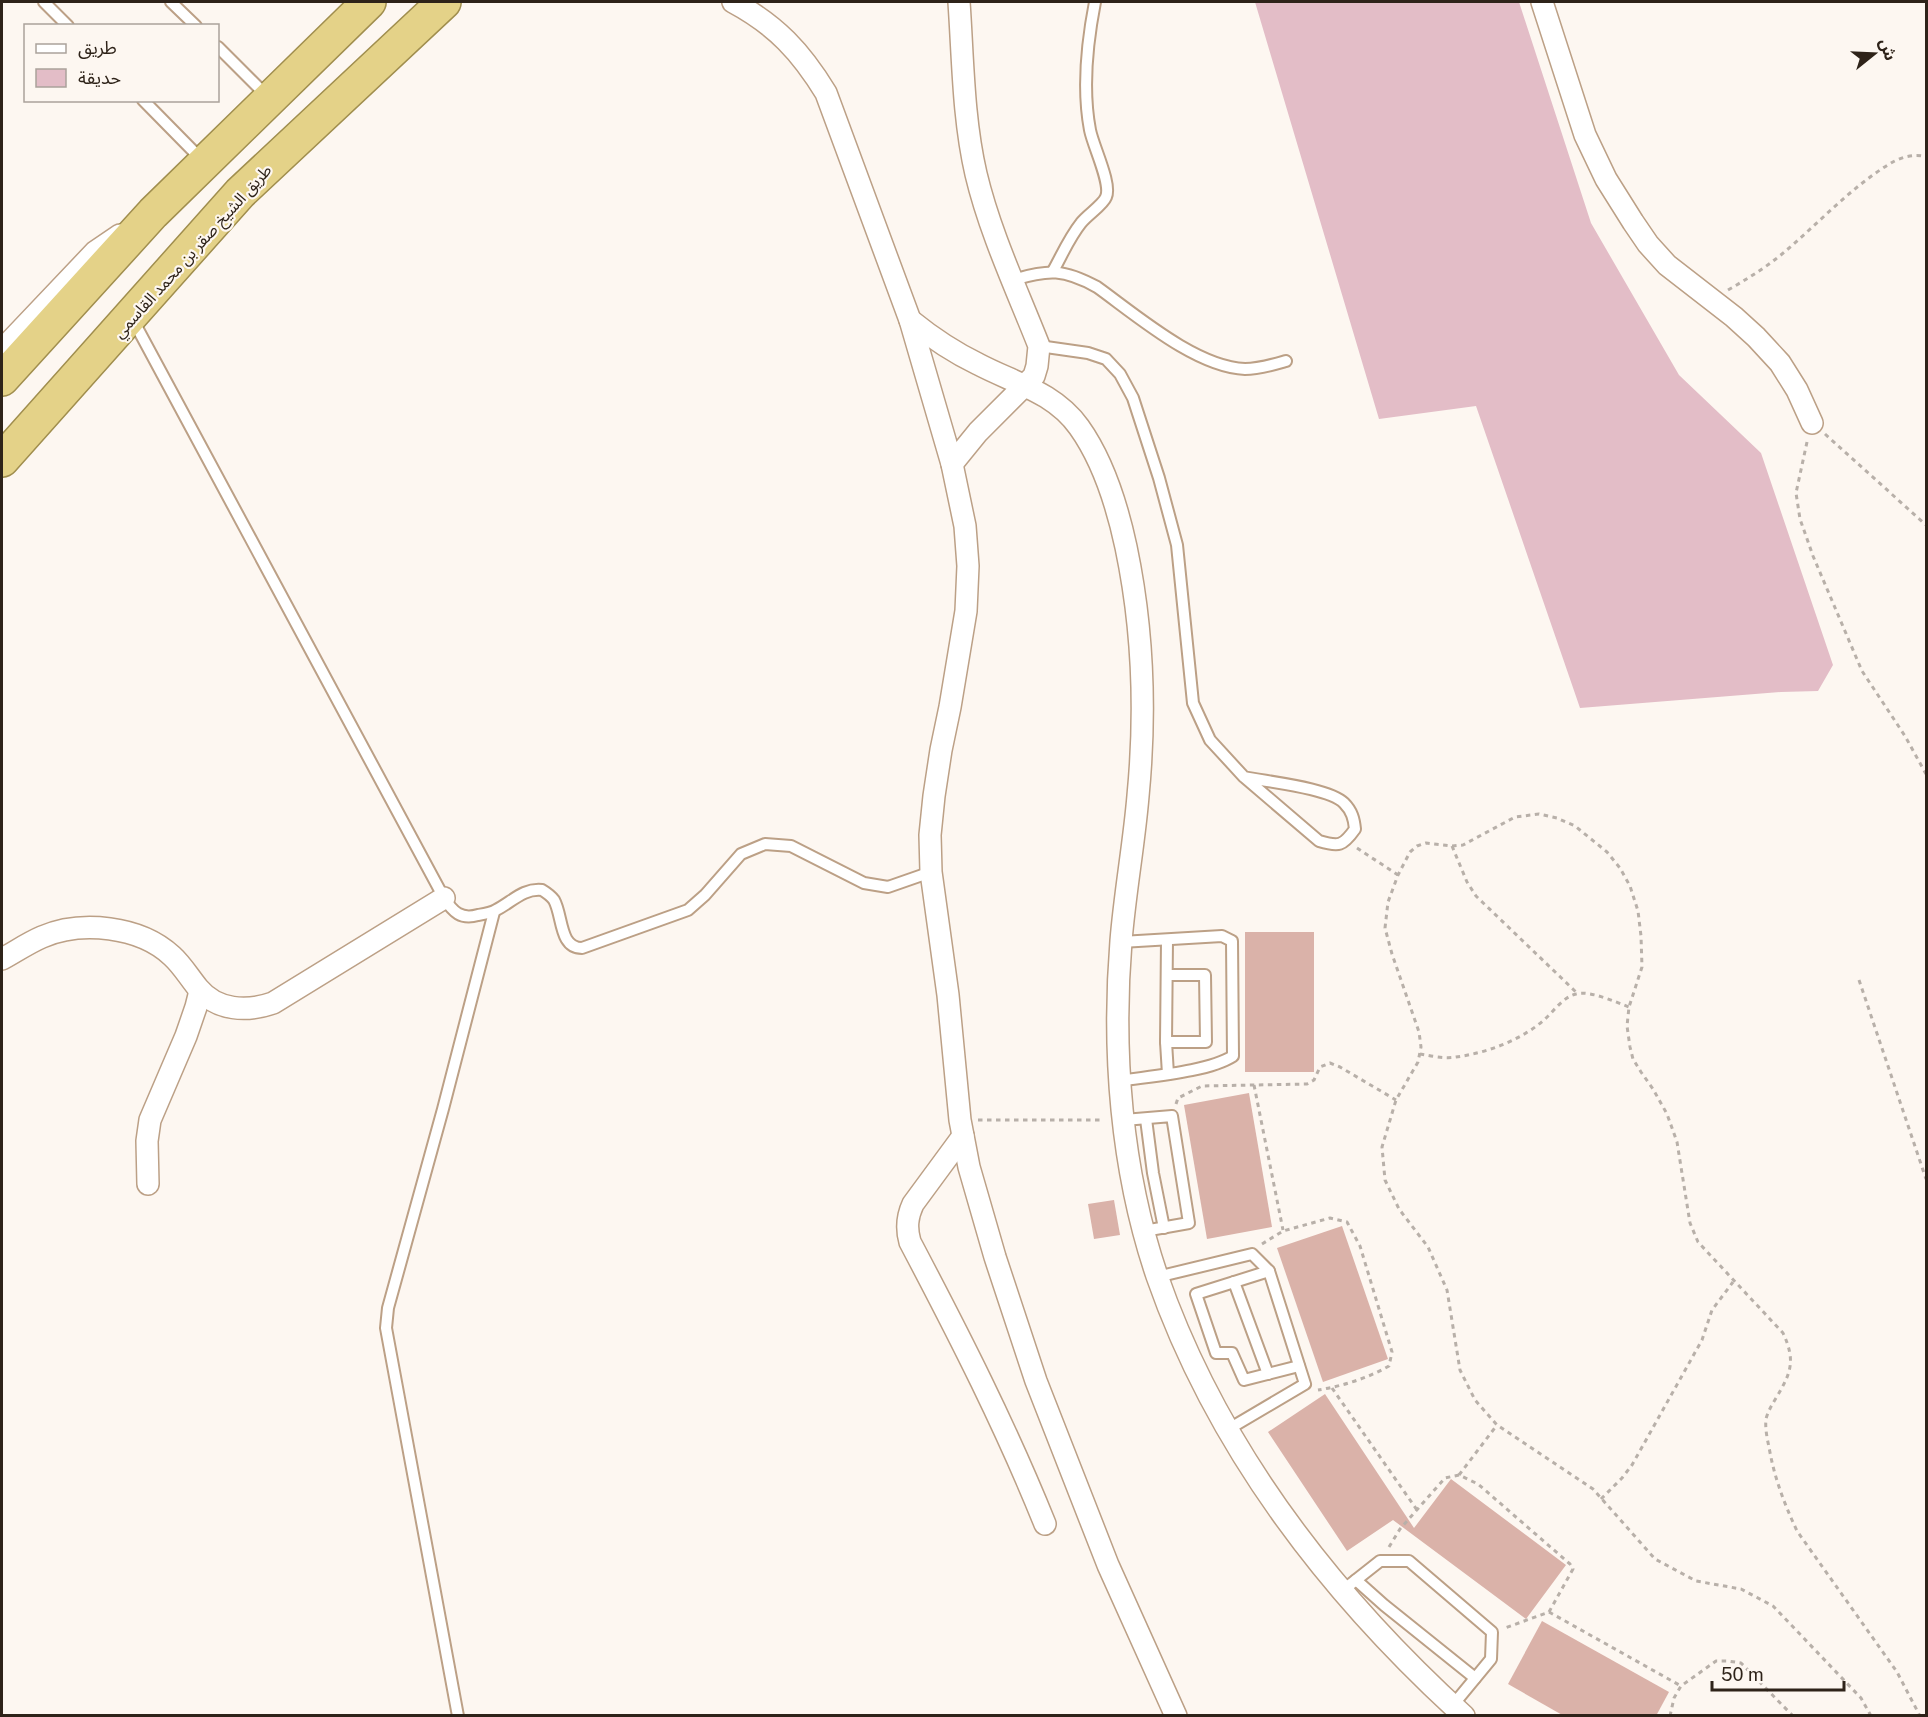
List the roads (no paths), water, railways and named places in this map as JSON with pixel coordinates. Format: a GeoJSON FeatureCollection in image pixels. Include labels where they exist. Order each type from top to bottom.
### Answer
{"type":"FeatureCollection","features":[{"type":"Feature","properties":{"kind":"highway"},"geometry":{"type":"LineString","coordinates":[[2,380],[153,213],[369,2]]}},
{"type":"Feature","properties":{"kind":"highway","name":"طريق الشيخ صقر بن محمد القاسمي"},"geometry":{"type":"LineString","coordinates":[[2,459],[240,193],[444,2]]}},
{"type":"Feature","properties":{"kind":"street"},"geometry":{"type":"LineString","coordinates":[[733,2],[771,25],[792,45],[811,68],[826,93],[910,320],[952,464],[965,526],[968,566],[966,611],[934,796],[930,835],[931,872],[948,995],[961,1128],[969,1167],[988,1234],[1036,1381],[1113,1575],[1176,1716]]}},
{"type":"Feature","properties":{"kind":"street"},"geometry":{"type":"LineString","coordinates":[[952,464],[978,432],[1034,376],[1039,346],[985,206],[970,146],[959,2]]}},
{"type":"Feature","properties":{"kind":"street"},"geometry":{"type":"LineString","coordinates":[[1542,2],[1585,135],[1606,178],[1648,244],[1667,266],[1756,337],[1780,363],[1797,390],[1812,423]]}},
{"type":"Feature","properties":{"kind":"street"},"geometry":{"type":"LineString","coordinates":[[2,350],[95,252],[153,213]]}},
{"type":"Feature","properties":{"kind":"street"},"geometry":{"type":"LineString","coordinates":[[910,320],[953,351],[1025,385],[1064,409],[1091,444],[1105,474],[1120,518],[1135,598],[1141,654],[1142,714],[1139,792],[1121,942],[1119,1081],[1131,1175],[1154,1229],[1157,1276],[1201,1383],[1227,1430],[1293,1531],[1349,1585],[1458,1710]]}},
{"type":"Feature","properties":{"kind":"street"},"geometry":{"type":"LineString","coordinates":[[2,960],[43,937],[60,932],[88,929],[135,934],[155,942],[173,956],[200,991],[213,1000],[227,1007],[258,1008],[273,1003],[444,898]]}},
{"type":"Feature","properties":{"kind":"street"},"geometry":{"type":"LineString","coordinates":[[148,1184],[147,1141],[150,1120],[186,1036],[200,991]]}},
{"type":"Feature","properties":{"kind":"street"},"geometry":{"type":"LineString","coordinates":[[961,1128],[913,1204],[909,1213],[907,1233],[980,1377],[1026,1476],[1045,1524]]}},
{"type":"Feature","properties":{"kind":"lane"},"geometry":{"type":"LineString","coordinates":[[44,2],[66,24]]}},
{"type":"Feature","properties":{"kind":"lane"},"geometry":{"type":"LineString","coordinates":[[171,2],[194,24]]}},
{"type":"Feature","properties":{"kind":"lane"},"geometry":{"type":"LineString","coordinates":[[1053,271],[1075,231],[1107,197],[1106,182],[1090,130],[1087,100],[1087,56],[1095,2]]}},
{"type":"Feature","properties":{"kind":"lane"},"geometry":{"type":"LineString","coordinates":[[219,48],[269,99]]}},
{"type":"Feature","properties":{"kind":"lane"},"geometry":{"type":"LineString","coordinates":[[145,102],[205,162]]}},
{"type":"Feature","properties":{"kind":"lane"},"geometry":{"type":"LineString","coordinates":[[1013,280],[1053,271],[1083,279],[1179,344],[1218,364],[1259,368],[1286,360]]}},
{"type":"Feature","properties":{"kind":"lane"},"geometry":{"type":"LineString","coordinates":[[131,317],[451,909],[465,917],[494,912],[527,890],[542,891],[554,900],[567,940],[573,947],[582,948],[688,910],[705,895],[741,854],[765,844],[791,846],[864,883],[888,887],[931,872]]}},
{"type":"Feature","properties":{"kind":"lane"},"geometry":{"type":"LineString","coordinates":[[1039,346],[1088,353],[1106,360],[1120,374],[1133,398],[1159,478],[1177,545],[1193,703],[1210,740],[1244,777],[1319,841],[1335,845],[1347,842],[1355,829],[1353,815],[1343,802],[1323,792],[1244,777]]}},
{"type":"Feature","properties":{"kind":"lane"},"geometry":{"type":"LineString","coordinates":[[458,1716],[386,1328],[388,1308],[494,912]]}},
{"type":"Feature","properties":{"kind":"lane"},"geometry":{"type":"LineString","coordinates":[[1119,1081],[1222,1063],[1233,1056],[1232,941],[1222,936],[1121,942]]}},
{"type":"Feature","properties":{"kind":"lane"},"geometry":{"type":"LineString","coordinates":[[1167,940],[1168,1074]]}},
{"type":"Feature","properties":{"kind":"lane"},"geometry":{"type":"LineString","coordinates":[[1166,1042],[1206,1041],[1205,975],[1167,975]]}},
{"type":"Feature","properties":{"kind":"lane"},"geometry":{"type":"LineString","coordinates":[[1124,1120],[1172,1116],[1189,1223],[1154,1229],[1153,1173],[1146,1119]]}},
{"type":"Feature","properties":{"kind":"lane"},"geometry":{"type":"LineString","coordinates":[[1157,1276],[1252,1254],[1269,1271],[1305,1384],[1227,1430]]}},
{"type":"Feature","properties":{"kind":"lane"},"geometry":{"type":"LineString","coordinates":[[1269,1271],[1196,1294],[1216,1353],[1232,1353],[1244,1380],[1299,1366]]}},
{"type":"Feature","properties":{"kind":"lane"},"geometry":{"type":"LineString","coordinates":[[1234,1282],[1268,1374]]}},
{"type":"Feature","properties":{"kind":"lane"},"geometry":{"type":"LineString","coordinates":[[1458,1710],[1475,1678],[1491,1659],[1492,1632],[1409,1560],[1380,1561],[1349,1585],[1384,1605],[1475,1678]]}}]}
